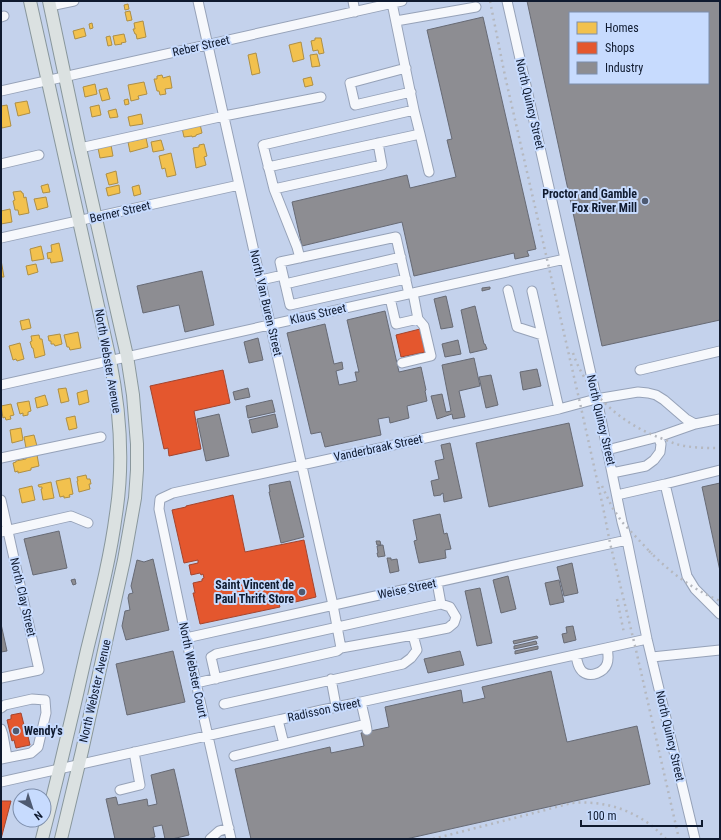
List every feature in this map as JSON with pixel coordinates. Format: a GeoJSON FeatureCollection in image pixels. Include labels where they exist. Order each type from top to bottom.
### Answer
{"type":"FeatureCollection","features":[{"type":"Feature","properties":{"kind":"main road","name":"North Webster Avenue"},"geometry":{"type":"LineString","coordinates":[[30,1],[110,360],[118,402],[120,440],[116,513],[108,559],[60,769],[42,839]]}},
{"type":"Feature","properties":{"kind":"main road","name":"North Webster Avenue"},"geometry":{"type":"LineString","coordinates":[[50,4],[80,148],[127,356],[132,383],[137,444],[135,498],[122,567],[61,839]]}},
{"type":"Feature","properties":{"kind":"street"},"geometry":{"type":"LineString","coordinates":[[50,4],[74,1]]}},
{"type":"Feature","properties":{"kind":"street","name":"North Van Buren Street"},"geometry":{"type":"LineString","coordinates":[[198,1],[333,605],[341,648]]}},
{"type":"Feature","properties":{"kind":"street"},"geometry":{"type":"LineString","coordinates":[[353,1],[355,12]]}},
{"type":"Feature","properties":{"kind":"street","name":"Reber Street"},"geometry":{"type":"LineString","coordinates":[[1,91],[402,1]]}},
{"type":"Feature","properties":{"kind":"street","name":"North Quincy Street"},"geometry":{"type":"LineString","coordinates":[[508,1],[608,450],[647,639],[694,839]]}},
{"type":"Feature","properties":{"kind":"street"},"geometry":{"type":"LineString","coordinates":[[392,3],[414,110],[429,172]]}},
{"type":"Feature","properties":{"kind":"street"},"geometry":{"type":"LineString","coordinates":[[396,21],[476,8]]}},
{"type":"Feature","properties":{"kind":"street"},"geometry":{"type":"LineString","coordinates":[[406,68],[350,83],[355,105],[411,92]]}},
{"type":"Feature","properties":{"kind":"street"},"geometry":{"type":"LineString","coordinates":[[80,148],[224,116],[321,97]]}},
{"type":"Feature","properties":{"kind":"street"},"geometry":{"type":"LineString","coordinates":[[300,258],[274,190],[263,145],[414,110]]}},
{"type":"Feature","properties":{"kind":"street"},"geometry":{"type":"LineString","coordinates":[[268,167],[420,134]]}},
{"type":"Feature","properties":{"kind":"street"},"geometry":{"type":"LineString","coordinates":[[274,190],[382,165],[378,143]]}},
{"type":"Feature","properties":{"kind":"street"},"geometry":{"type":"LineString","coordinates":[[1,164],[39,155]]}},
{"type":"Feature","properties":{"kind":"street","name":"Berner Street"},"geometry":{"type":"LineString","coordinates":[[1,238],[239,185]]}},
{"type":"Feature","properties":{"kind":"street"},"geometry":{"type":"LineString","coordinates":[[402,363],[431,356],[424,326],[418,319],[406,280],[396,237],[280,262],[290,305],[406,280]]}},
{"type":"Feature","properties":{"kind":"street"},"geometry":{"type":"LineString","coordinates":[[261,280],[284,280],[401,257]]}},
{"type":"Feature","properties":{"kind":"street","name":"Klaus Street"},"geometry":{"type":"LineString","coordinates":[[1,385],[565,259]]}},
{"type":"Feature","properties":{"kind":"street"},"geometry":{"type":"LineString","coordinates":[[508,290],[517,326],[542,335]]}},
{"type":"Feature","properties":{"kind":"street"},"geometry":{"type":"LineString","coordinates":[[532,291],[559,408]]}},
{"type":"Feature","properties":{"kind":"street"},"geometry":{"type":"LineString","coordinates":[[390,298],[396,324],[418,319]]}},
{"type":"Feature","properties":{"kind":"street"},"geometry":{"type":"LineString","coordinates":[[640,370],[720,351]]}},
{"type":"Feature","properties":{"kind":"street","name":"Vanderbraak Street"},"geometry":{"type":"LineString","coordinates":[[160,499],[173,494],[596,399],[638,392],[656,395],[686,419],[695,424]]}},
{"type":"Feature","properties":{"kind":"street"},"geometry":{"type":"LineString","coordinates":[[608,450],[658,437],[695,424],[720,419]]}},
{"type":"Feature","properties":{"kind":"street"},"geometry":{"type":"LineString","coordinates":[[1,458],[101,437]]}},
{"type":"Feature","properties":{"kind":"street"},"geometry":{"type":"LineString","coordinates":[[612,473],[646,466],[654,460],[660,452],[661,444],[658,437]]}},
{"type":"Feature","properties":{"kind":"street"},"geometry":{"type":"LineString","coordinates":[[617,495],[720,470]]}},
{"type":"Feature","properties":{"kind":"street"},"geometry":{"type":"LineString","coordinates":[[665,484],[687,576],[695,589],[720,614]]}},
{"type":"Feature","properties":{"kind":"street","name":"North Webster Court"},"geometry":{"type":"LineString","coordinates":[[160,499],[159,509],[231,839]]}},
{"type":"Feature","properties":{"kind":"street","name":"North Clay Street"},"geometry":{"type":"LineString","coordinates":[[1,500],[4,531],[39,670],[1,678]]}},
{"type":"Feature","properties":{"kind":"street"},"geometry":{"type":"LineString","coordinates":[[4,531],[71,516],[88,523]]}},
{"type":"Feature","properties":{"kind":"street","name":"Weise Street"},"geometry":{"type":"LineString","coordinates":[[186,638],[627,540]]}},
{"type":"Feature","properties":{"kind":"street"},"geometry":{"type":"LineString","coordinates":[[437,582],[441,604]]}},
{"type":"Feature","properties":{"kind":"street"},"geometry":{"type":"LineString","coordinates":[[196,683],[216,679],[337,651],[341,648],[448,628],[454,623],[456,617],[450,607],[441,604],[216,654],[211,657],[216,679]]}},
{"type":"Feature","properties":{"kind":"street"},"geometry":{"type":"LineString","coordinates":[[224,704],[403,664],[411,658],[417,650],[413,635]]}},
{"type":"Feature","properties":{"kind":"street","name":"Radisson Street"},"geometry":{"type":"LineString","coordinates":[[1,782],[336,706],[361,702],[647,639]]}},
{"type":"Feature","properties":{"kind":"street"},"geometry":{"type":"LineString","coordinates":[[576,654],[580,668],[587,674],[591,675],[599,672],[607,665],[607,648]]}},
{"type":"Feature","properties":{"kind":"street"},"geometry":{"type":"LineString","coordinates":[[652,657],[720,650]]}},
{"type":"Feature","properties":{"kind":"street"},"geometry":{"type":"LineString","coordinates":[[331,679],[336,706]]}},
{"type":"Feature","properties":{"kind":"street"},"geometry":{"type":"LineString","coordinates":[[1,707],[32,699],[45,700],[46,713],[38,747],[31,753],[4,758],[3,734],[1,729]]}},
{"type":"Feature","properties":{"kind":"street"},"geometry":{"type":"LineString","coordinates":[[234,756],[366,727],[361,702]]}},
{"type":"Feature","properties":{"kind":"street"},"geometry":{"type":"LineString","coordinates":[[278,720],[284,744]]}},
{"type":"Feature","properties":{"kind":"street"},"geometry":{"type":"LineString","coordinates":[[120,790],[140,785],[134,752]]}},
{"type":"Feature","properties":{"kind":"street"},"geometry":{"type":"LineString","coordinates":[[210,839],[219,831],[229,828]]}},
{"type":"Feature","properties":{"kind":"building: Homes"},"geometry":{"type":"Polygon","coordinates":[[[128,4],[129,9],[125,10],[124,5],[128,4]]]}},
{"type":"Feature","properties":{"kind":"building: Homes"},"geometry":{"type":"Polygon","coordinates":[[[130,11],[132,20],[127,21],[125,12],[130,11]]]}},
{"type":"Feature","properties":{"kind":"building: Homes"},"geometry":{"type":"Polygon","coordinates":[[[143,21],[146,37],[137,39],[133,29],[135,29],[134,23],[143,21]]]}},
{"type":"Feature","properties":{"kind":"building: Homes"},"geometry":{"type":"Polygon","coordinates":[[[92,23],[93,28],[90,29],[89,24],[92,23]]]}},
{"type":"Feature","properties":{"kind":"building: Homes"},"geometry":{"type":"Polygon","coordinates":[[[84,28],[86,36],[75,39],[73,31],[84,28]]]}},
{"type":"Feature","properties":{"kind":"building: Homes"},"geometry":{"type":"Polygon","coordinates":[[[124,34],[126,42],[115,45],[113,36],[124,34]]]}},
{"type":"Feature","properties":{"kind":"building: Homes"},"geometry":{"type":"Polygon","coordinates":[[[110,36],[112,45],[108,46],[106,37],[110,36]]]}},
{"type":"Feature","properties":{"kind":"building: Homes"},"geometry":{"type":"Polygon","coordinates":[[[315,38],[321,38],[324,53],[319,54],[318,50],[313,51],[311,41],[315,40],[315,38]]]}},
{"type":"Feature","properties":{"kind":"building: Homes"},"geometry":{"type":"Polygon","coordinates":[[[301,42],[304,59],[293,62],[289,45],[301,42]]]}},
{"type":"Feature","properties":{"kind":"building: Homes"},"geometry":{"type":"Polygon","coordinates":[[[256,53],[260,73],[252,75],[248,55],[256,53]]]}},
{"type":"Feature","properties":{"kind":"building: Homes"},"geometry":{"type":"Polygon","coordinates":[[[317,54],[320,66],[312,67],[310,55],[317,54]]]}},
{"type":"Feature","properties":{"kind":"building: Homes"},"geometry":{"type":"Polygon","coordinates":[[[162,75],[163,78],[170,76],[172,88],[165,89],[166,94],[160,95],[159,91],[157,91],[154,79],[157,79],[157,76],[162,75]]]}},
{"type":"Feature","properties":{"kind":"building: Homes"},"geometry":{"type":"Polygon","coordinates":[[[311,77],[313,85],[305,87],[303,79],[311,77]]]}},
{"type":"Feature","properties":{"kind":"building: Homes"},"geometry":{"type":"Polygon","coordinates":[[[144,82],[147,94],[138,96],[139,99],[131,101],[128,85],[144,82]]]}},
{"type":"Feature","properties":{"kind":"building: Homes"},"geometry":{"type":"Polygon","coordinates":[[[95,84],[97,94],[85,97],[83,87],[95,84]]]}},
{"type":"Feature","properties":{"kind":"building: Homes"},"geometry":{"type":"Polygon","coordinates":[[[107,88],[110,99],[102,101],[99,90],[107,88]]]}},
{"type":"Feature","properties":{"kind":"building: Homes"},"geometry":{"type":"Polygon","coordinates":[[[128,99],[129,104],[125,105],[124,100],[128,99]]]}},
{"type":"Feature","properties":{"kind":"building: Homes"},"geometry":{"type":"Polygon","coordinates":[[[27,101],[30,113],[18,116],[15,103],[27,101]]]}},
{"type":"Feature","properties":{"kind":"building: Homes"},"geometry":{"type":"Polygon","coordinates":[[[7,105],[11,126],[2,128],[1,106],[7,105]]]}},
{"type":"Feature","properties":{"kind":"building: Homes"},"geometry":{"type":"Polygon","coordinates":[[[99,105],[101,115],[92,117],[90,107],[99,105]]]}},
{"type":"Feature","properties":{"kind":"building: Homes"},"geometry":{"type":"Polygon","coordinates":[[[116,109],[118,117],[110,118],[108,111],[116,109]]]}},
{"type":"Feature","properties":{"kind":"building: Homes"},"geometry":{"type":"Polygon","coordinates":[[[141,114],[143,124],[130,126],[128,117],[141,114]]]}},
{"type":"Feature","properties":{"kind":"building: Homes"},"geometry":{"type":"Polygon","coordinates":[[[200,124],[202,133],[192,137],[184,137],[182,128],[200,124]]]}},
{"type":"Feature","properties":{"kind":"building: Homes"},"geometry":{"type":"Polygon","coordinates":[[[146,138],[148,147],[130,152],[128,142],[146,138]]]}},
{"type":"Feature","properties":{"kind":"building: Homes"},"geometry":{"type":"Polygon","coordinates":[[[161,140],[164,150],[153,152],[151,142],[161,140]]]}},
{"type":"Feature","properties":{"kind":"building: Homes"},"geometry":{"type":"Polygon","coordinates":[[[204,144],[207,156],[204,157],[206,165],[196,168],[193,148],[204,144]]]}},
{"type":"Feature","properties":{"kind":"building: Homes"},"geometry":{"type":"Polygon","coordinates":[[[111,145],[113,156],[100,158],[98,148],[111,145]]]}},
{"type":"Feature","properties":{"kind":"building: Homes"},"geometry":{"type":"Polygon","coordinates":[[[171,153],[176,175],[167,177],[165,168],[162,169],[159,156],[171,153]]]}},
{"type":"Feature","properties":{"kind":"building: Homes"},"geometry":{"type":"Polygon","coordinates":[[[116,171],[118,183],[109,185],[106,174],[116,171]]]}},
{"type":"Feature","properties":{"kind":"building: Homes"},"geometry":{"type":"Polygon","coordinates":[[[48,184],[50,192],[43,193],[41,186],[48,184]]]}},
{"type":"Feature","properties":{"kind":"building: Homes"},"geometry":{"type":"Polygon","coordinates":[[[119,185],[120,193],[108,196],[106,188],[119,185]]]}},
{"type":"Feature","properties":{"kind":"building: Homes"},"geometry":{"type":"Polygon","coordinates":[[[139,185],[141,194],[134,196],[132,187],[139,185]]]}},
{"type":"Feature","properties":{"kind":"building: Homes"},"geometry":{"type":"Polygon","coordinates":[[[21,191],[24,198],[26,197],[29,213],[19,215],[18,210],[15,210],[13,192],[21,191]]]}},
{"type":"Feature","properties":{"kind":"building: Homes"},"geometry":{"type":"Polygon","coordinates":[[[46,197],[48,207],[37,210],[34,199],[46,197]]]}},
{"type":"Feature","properties":{"kind":"building: Homes"},"geometry":{"type":"Polygon","coordinates":[[[10,209],[12,222],[1,224],[1,211],[10,209]]]}},
{"type":"Feature","properties":{"kind":"building: Homes"},"geometry":{"type":"Polygon","coordinates":[[[59,243],[63,261],[51,263],[50,258],[48,259],[47,253],[52,252],[51,245],[59,243]]]}},
{"type":"Feature","properties":{"kind":"building: Homes"},"geometry":{"type":"Polygon","coordinates":[[[41,246],[44,259],[32,261],[30,249],[41,246]]]}},
{"type":"Feature","properties":{"kind":"building: Homes"},"geometry":{"type":"Polygon","coordinates":[[[1,260],[4,277],[1,277],[1,260]]]}},
{"type":"Feature","properties":{"kind":"building: Homes"},"geometry":{"type":"Polygon","coordinates":[[[36,264],[38,272],[28,275],[26,266],[36,264]]]}},
{"type":"Feature","properties":{"kind":"building: Homes"},"geometry":{"type":"Polygon","coordinates":[[[29,319],[31,328],[22,330],[20,321],[29,319]]]}},
{"type":"Feature","properties":{"kind":"building: Homes"},"geometry":{"type":"Polygon","coordinates":[[[78,332],[81,348],[70,350],[69,347],[67,347],[64,335],[78,332]]]}},
{"type":"Feature","properties":{"kind":"building: Homes"},"geometry":{"type":"Polygon","coordinates":[[[60,334],[62,344],[55,346],[54,344],[51,344],[48,336],[60,334]]]}},
{"type":"Feature","properties":{"kind":"building: Homes"},"geometry":{"type":"Polygon","coordinates":[[[39,335],[40,339],[42,339],[45,355],[35,358],[30,342],[32,341],[31,336],[39,335]]]}},
{"type":"Feature","properties":{"kind":"building: Homes"},"geometry":{"type":"Polygon","coordinates":[[[20,343],[24,359],[17,361],[16,359],[13,360],[9,346],[20,343]]]}},
{"type":"Feature","properties":{"kind":"building: Homes"},"geometry":{"type":"Polygon","coordinates":[[[66,388],[69,401],[61,403],[58,389],[66,388]]]}},
{"type":"Feature","properties":{"kind":"building: Homes"},"geometry":{"type":"Polygon","coordinates":[[[87,390],[89,402],[79,405],[77,393],[87,390]]]}},
{"type":"Feature","properties":{"kind":"building: Homes"},"geometry":{"type":"Polygon","coordinates":[[[45,395],[48,405],[37,408],[35,398],[45,395]]]}},
{"type":"Feature","properties":{"kind":"building: Homes"},"geometry":{"type":"Polygon","coordinates":[[[29,401],[31,411],[28,412],[28,415],[23,416],[23,413],[20,414],[17,403],[29,401]]]}},
{"type":"Feature","properties":{"kind":"building: Homes"},"geometry":{"type":"Polygon","coordinates":[[[11,404],[14,415],[10,416],[11,419],[6,420],[5,417],[3,418],[1,406],[11,404]]]}},
{"type":"Feature","properties":{"kind":"building: Homes"},"geometry":{"type":"Polygon","coordinates":[[[75,416],[77,428],[69,430],[66,418],[75,416]]]}},
{"type":"Feature","properties":{"kind":"building: Homes"},"geometry":{"type":"Polygon","coordinates":[[[21,428],[23,440],[12,443],[10,430],[21,428]]]}},
{"type":"Feature","properties":{"kind":"building: Homes"},"geometry":{"type":"Polygon","coordinates":[[[34,435],[37,446],[26,448],[24,437],[34,435]]]}},
{"type":"Feature","properties":{"kind":"building: Homes"},"geometry":{"type":"Polygon","coordinates":[[[37,455],[39,466],[31,468],[31,470],[18,473],[18,471],[15,472],[13,463],[37,455]]]}},
{"type":"Feature","properties":{"kind":"building: Homes"},"geometry":{"type":"Polygon","coordinates":[[[86,475],[87,479],[90,479],[90,489],[79,492],[77,477],[86,475]]]}},
{"type":"Feature","properties":{"kind":"building: Homes"},"geometry":{"type":"Polygon","coordinates":[[[70,478],[73,494],[69,495],[70,497],[60,497],[56,481],[70,478]]]}},
{"type":"Feature","properties":{"kind":"building: Homes"},"geometry":{"type":"Polygon","coordinates":[[[51,482],[54,498],[43,500],[42,487],[39,487],[38,485],[51,482]]]}},
{"type":"Feature","properties":{"kind":"building: Homes"},"geometry":{"type":"Polygon","coordinates":[[[32,486],[35,500],[22,503],[19,489],[32,486]]]}},
{"type":"Feature","properties":{"kind":"building: Shops"},"geometry":{"type":"Polygon","coordinates":[[[420,329],[425,352],[401,357],[396,335],[420,329]]]}},
{"type":"Feature","properties":{"kind":"building: Shops"},"geometry":{"type":"Polygon","coordinates":[[[223,370],[230,403],[194,411],[201,449],[169,456],[168,448],[164,449],[150,386],[223,370]]]}},
{"type":"Feature","properties":{"kind":"building: Shops"},"geometry":{"type":"Polygon","coordinates":[[[233,495],[245,552],[304,540],[316,597],[287,604],[286,602],[279,604],[280,607],[200,624],[193,593],[195,593],[193,583],[202,581],[204,578],[203,574],[201,575],[200,573],[191,575],[189,565],[198,563],[198,560],[184,563],[172,510],[233,495]]]}},
{"type":"Feature","properties":{"kind":"building: Shops"},"geometry":{"type":"Polygon","coordinates":[[[21,713],[24,733],[27,732],[30,745],[16,748],[14,740],[12,741],[7,720],[11,719],[11,715],[21,713]]]}},
{"type":"Feature","properties":{"kind":"building: Shops"},"geometry":{"type":"Polygon","coordinates":[[[1,801],[11,801],[1,839],[1,801]]]}},
{"type":"Feature","properties":{"kind":"building: Industry","name":"Proctor and Gamble Fox River Mill"},"geometry":{"type":"Polygon","coordinates":[[[527,1],[720,1],[720,320],[602,346],[527,1]]]}},
{"type":"Feature","properties":{"kind":"building: Industry"},"geometry":{"type":"Polygon","coordinates":[[[483,17],[536,249],[527,251],[529,256],[515,259],[514,253],[414,276],[402,222],[302,246],[292,202],[407,175],[410,188],[456,177],[447,140],[452,139],[427,30],[483,17]]]}},
{"type":"Feature","properties":{"kind":"building: Industry"},"geometry":{"type":"Polygon","coordinates":[[[202,271],[214,325],[185,332],[179,305],[143,313],[137,286],[202,271]]]}},
{"type":"Feature","properties":{"kind":"building: Industry"},"geometry":{"type":"Polygon","coordinates":[[[490,287],[490,289],[482,291],[482,288],[490,287]]]}},
{"type":"Feature","properties":{"kind":"building: Industry"},"geometry":{"type":"Polygon","coordinates":[[[446,296],[453,327],[441,329],[434,299],[446,296]]]}},
{"type":"Feature","properties":{"kind":"building: Industry"},"geometry":{"type":"Polygon","coordinates":[[[475,306],[484,344],[487,349],[470,353],[461,310],[475,306]]]}},
{"type":"Feature","properties":{"kind":"building: Industry"},"geometry":{"type":"Polygon","coordinates":[[[385,311],[399,372],[421,367],[427,401],[407,406],[409,418],[390,423],[389,417],[378,419],[381,435],[325,447],[321,432],[311,434],[287,333],[325,324],[334,364],[342,362],[343,369],[336,371],[339,385],[357,381],[355,372],[359,372],[347,320],[385,311]]]}},
{"type":"Feature","properties":{"kind":"building: Industry"},"geometry":{"type":"Polygon","coordinates":[[[258,338],[263,360],[249,363],[244,342],[258,338]]]}},
{"type":"Feature","properties":{"kind":"building: Industry"},"geometry":{"type":"Polygon","coordinates":[[[458,340],[461,354],[445,357],[442,344],[458,340]]]}},
{"type":"Feature","properties":{"kind":"building: Industry"},"geometry":{"type":"Polygon","coordinates":[[[474,358],[480,386],[459,391],[465,417],[453,419],[452,414],[437,419],[431,396],[442,394],[446,412],[451,411],[442,365],[474,358]]]}},
{"type":"Feature","properties":{"kind":"building: Industry"},"geometry":{"type":"Polygon","coordinates":[[[537,369],[541,386],[523,390],[520,372],[537,369]]]}},
{"type":"Feature","properties":{"kind":"building: Industry"},"geometry":{"type":"Polygon","coordinates":[[[491,375],[498,405],[486,408],[479,377],[491,375]]]}},
{"type":"Feature","properties":{"kind":"building: Industry"},"geometry":{"type":"Polygon","coordinates":[[[248,388],[250,397],[235,400],[233,392],[248,388]]]}},
{"type":"Feature","properties":{"kind":"building: Industry"},"geometry":{"type":"Polygon","coordinates":[[[272,400],[275,412],[248,418],[246,406],[272,400]]]}},
{"type":"Feature","properties":{"kind":"building: Industry"},"geometry":{"type":"Polygon","coordinates":[[[219,414],[229,456],[206,461],[197,419],[219,414]]]}},
{"type":"Feature","properties":{"kind":"building: Industry"},"geometry":{"type":"Polygon","coordinates":[[[275,414],[278,427],[252,433],[249,420],[275,414]]]}},
{"type":"Feature","properties":{"kind":"building: Industry"},"geometry":{"type":"Polygon","coordinates":[[[569,423],[583,486],[489,507],[476,443],[569,423]]]}},
{"type":"Feature","properties":{"kind":"building: Industry"},"geometry":{"type":"Polygon","coordinates":[[[450,443],[462,498],[444,502],[443,493],[441,495],[434,496],[431,481],[439,479],[435,461],[444,459],[441,445],[450,443]]]}},
{"type":"Feature","properties":{"kind":"building: Industry"},"geometry":{"type":"Polygon","coordinates":[[[290,481],[304,537],[281,543],[269,492],[269,485],[290,481]]]}},
{"type":"Feature","properties":{"kind":"building: Industry"},"geometry":{"type":"Polygon","coordinates":[[[720,483],[720,571],[702,487],[720,483]]]}},
{"type":"Feature","properties":{"kind":"building: Industry"},"geometry":{"type":"Polygon","coordinates":[[[440,514],[444,534],[447,533],[451,549],[445,550],[446,558],[419,563],[414,541],[417,540],[413,520],[440,514]]]}},
{"type":"Feature","properties":{"kind":"building: Industry"},"geometry":{"type":"Polygon","coordinates":[[[59,531],[67,568],[33,575],[24,539],[59,531]]]}},
{"type":"Feature","properties":{"kind":"building: Industry"},"geometry":{"type":"Polygon","coordinates":[[[376,541],[380,541],[381,545],[377,545],[376,541]]]}},
{"type":"Feature","properties":{"kind":"building: Industry"},"geometry":{"type":"Polygon","coordinates":[[[383,545],[385,556],[378,557],[377,546],[383,545]]]}},
{"type":"Feature","properties":{"kind":"building: Industry"},"geometry":{"type":"Polygon","coordinates":[[[387,558],[391,558],[391,560],[397,559],[399,571],[390,573],[387,558]]]}},
{"type":"Feature","properties":{"kind":"building: Industry"},"geometry":{"type":"Polygon","coordinates":[[[153,559],[169,630],[126,640],[122,626],[125,611],[130,610],[128,598],[129,594],[133,593],[131,586],[137,560],[144,562],[153,559]]]}},
{"type":"Feature","properties":{"kind":"building: Industry"},"geometry":{"type":"Polygon","coordinates":[[[572,563],[578,593],[564,596],[557,567],[572,563]]]}},
{"type":"Feature","properties":{"kind":"building: Industry"},"geometry":{"type":"Polygon","coordinates":[[[508,576],[516,609],[501,613],[493,580],[508,576]]]}},
{"type":"Feature","properties":{"kind":"building: Industry"},"geometry":{"type":"Polygon","coordinates":[[[75,579],[76,584],[73,585],[71,580],[75,579]]]}},
{"type":"Feature","properties":{"kind":"building: Industry"},"geometry":{"type":"Polygon","coordinates":[[[559,580],[564,602],[550,605],[545,583],[559,580]]]}},
{"type":"Feature","properties":{"kind":"building: Industry"},"geometry":{"type":"Polygon","coordinates":[[[480,588],[492,643],[477,646],[465,591],[480,588]]]}},
{"type":"Feature","properties":{"kind":"building: Industry"},"geometry":{"type":"Polygon","coordinates":[[[1,624],[7,651],[1,652],[1,624]]]}},
{"type":"Feature","properties":{"kind":"building: Industry"},"geometry":{"type":"Polygon","coordinates":[[[573,626],[576,640],[564,643],[562,634],[567,633],[566,627],[573,626]]]}},
{"type":"Feature","properties":{"kind":"building: Industry"},"geometry":{"type":"Polygon","coordinates":[[[537,636],[538,638],[514,644],[513,641],[537,636]]]}},
{"type":"Feature","properties":{"kind":"building: Industry"},"geometry":{"type":"Polygon","coordinates":[[[536,641],[537,644],[514,649],[514,646],[536,641]]]}},
{"type":"Feature","properties":{"kind":"building: Industry"},"geometry":{"type":"Polygon","coordinates":[[[538,646],[538,649],[515,654],[515,651],[538,646]]]}},
{"type":"Feature","properties":{"kind":"building: Industry"},"geometry":{"type":"Polygon","coordinates":[[[173,651],[185,702],[127,715],[116,664],[173,651]]]}},
{"type":"Feature","properties":{"kind":"building: Industry"},"geometry":{"type":"Polygon","coordinates":[[[460,651],[464,665],[428,673],[424,659],[460,651]]]}},
{"type":"Feature","properties":{"kind":"building: Industry"},"geometry":{"type":"Polygon","coordinates":[[[551,671],[567,742],[637,726],[650,784],[406,839],[251,839],[235,769],[330,747],[331,753],[364,746],[361,733],[389,727],[385,707],[461,690],[463,703],[485,698],[482,687],[551,671]]]}},
{"type":"Feature","properties":{"kind":"building: Industry"},"geometry":{"type":"Polygon","coordinates":[[[174,769],[189,835],[165,839],[162,825],[153,827],[155,837],[148,839],[115,839],[106,799],[116,797],[118,805],[147,799],[148,806],[157,804],[151,775],[174,769]]]}},
{"type":"Feature","properties":{"kind":"railway"},"geometry":{"type":"LineString","coordinates":[[490,1],[505,76],[580,403],[610,543],[679,839]]}},
{"type":"Feature","properties":{"kind":"railway"},"geometry":{"type":"LineString","coordinates":[[573,353],[579,368],[588,382],[609,407],[622,417],[651,434],[678,445],[720,448]]}},
{"type":"Feature","properties":{"kind":"railway"},"geometry":{"type":"LineString","coordinates":[[602,486],[612,507],[622,522],[652,554]]}},
{"type":"Feature","properties":{"kind":"railway"},"geometry":{"type":"LineString","coordinates":[[649,551],[682,579],[700,591],[720,601]]}},
{"type":"Feature","properties":{"kind":"railway"},"geometry":{"type":"LineString","coordinates":[[617,599],[624,633]]}},
{"type":"Feature","properties":{"kind":"railway"},"geometry":{"type":"LineString","coordinates":[[433,839],[572,803],[598,804],[623,810],[646,822],[666,839]]}},
{"type":"Feature","properties":{"kind":"place","name":"Proctor and Gamble Fox River Mill"},"geometry":{"type":"Point","coordinates":[645,201]}},
{"type":"Feature","properties":{"kind":"place","name":"Saint Vincent de Paul Thrift Store"},"geometry":{"type":"Point","coordinates":[302,592]}},
{"type":"Feature","properties":{"kind":"place","name":"Wendy's"},"geometry":{"type":"Point","coordinates":[16,731]}}]}
